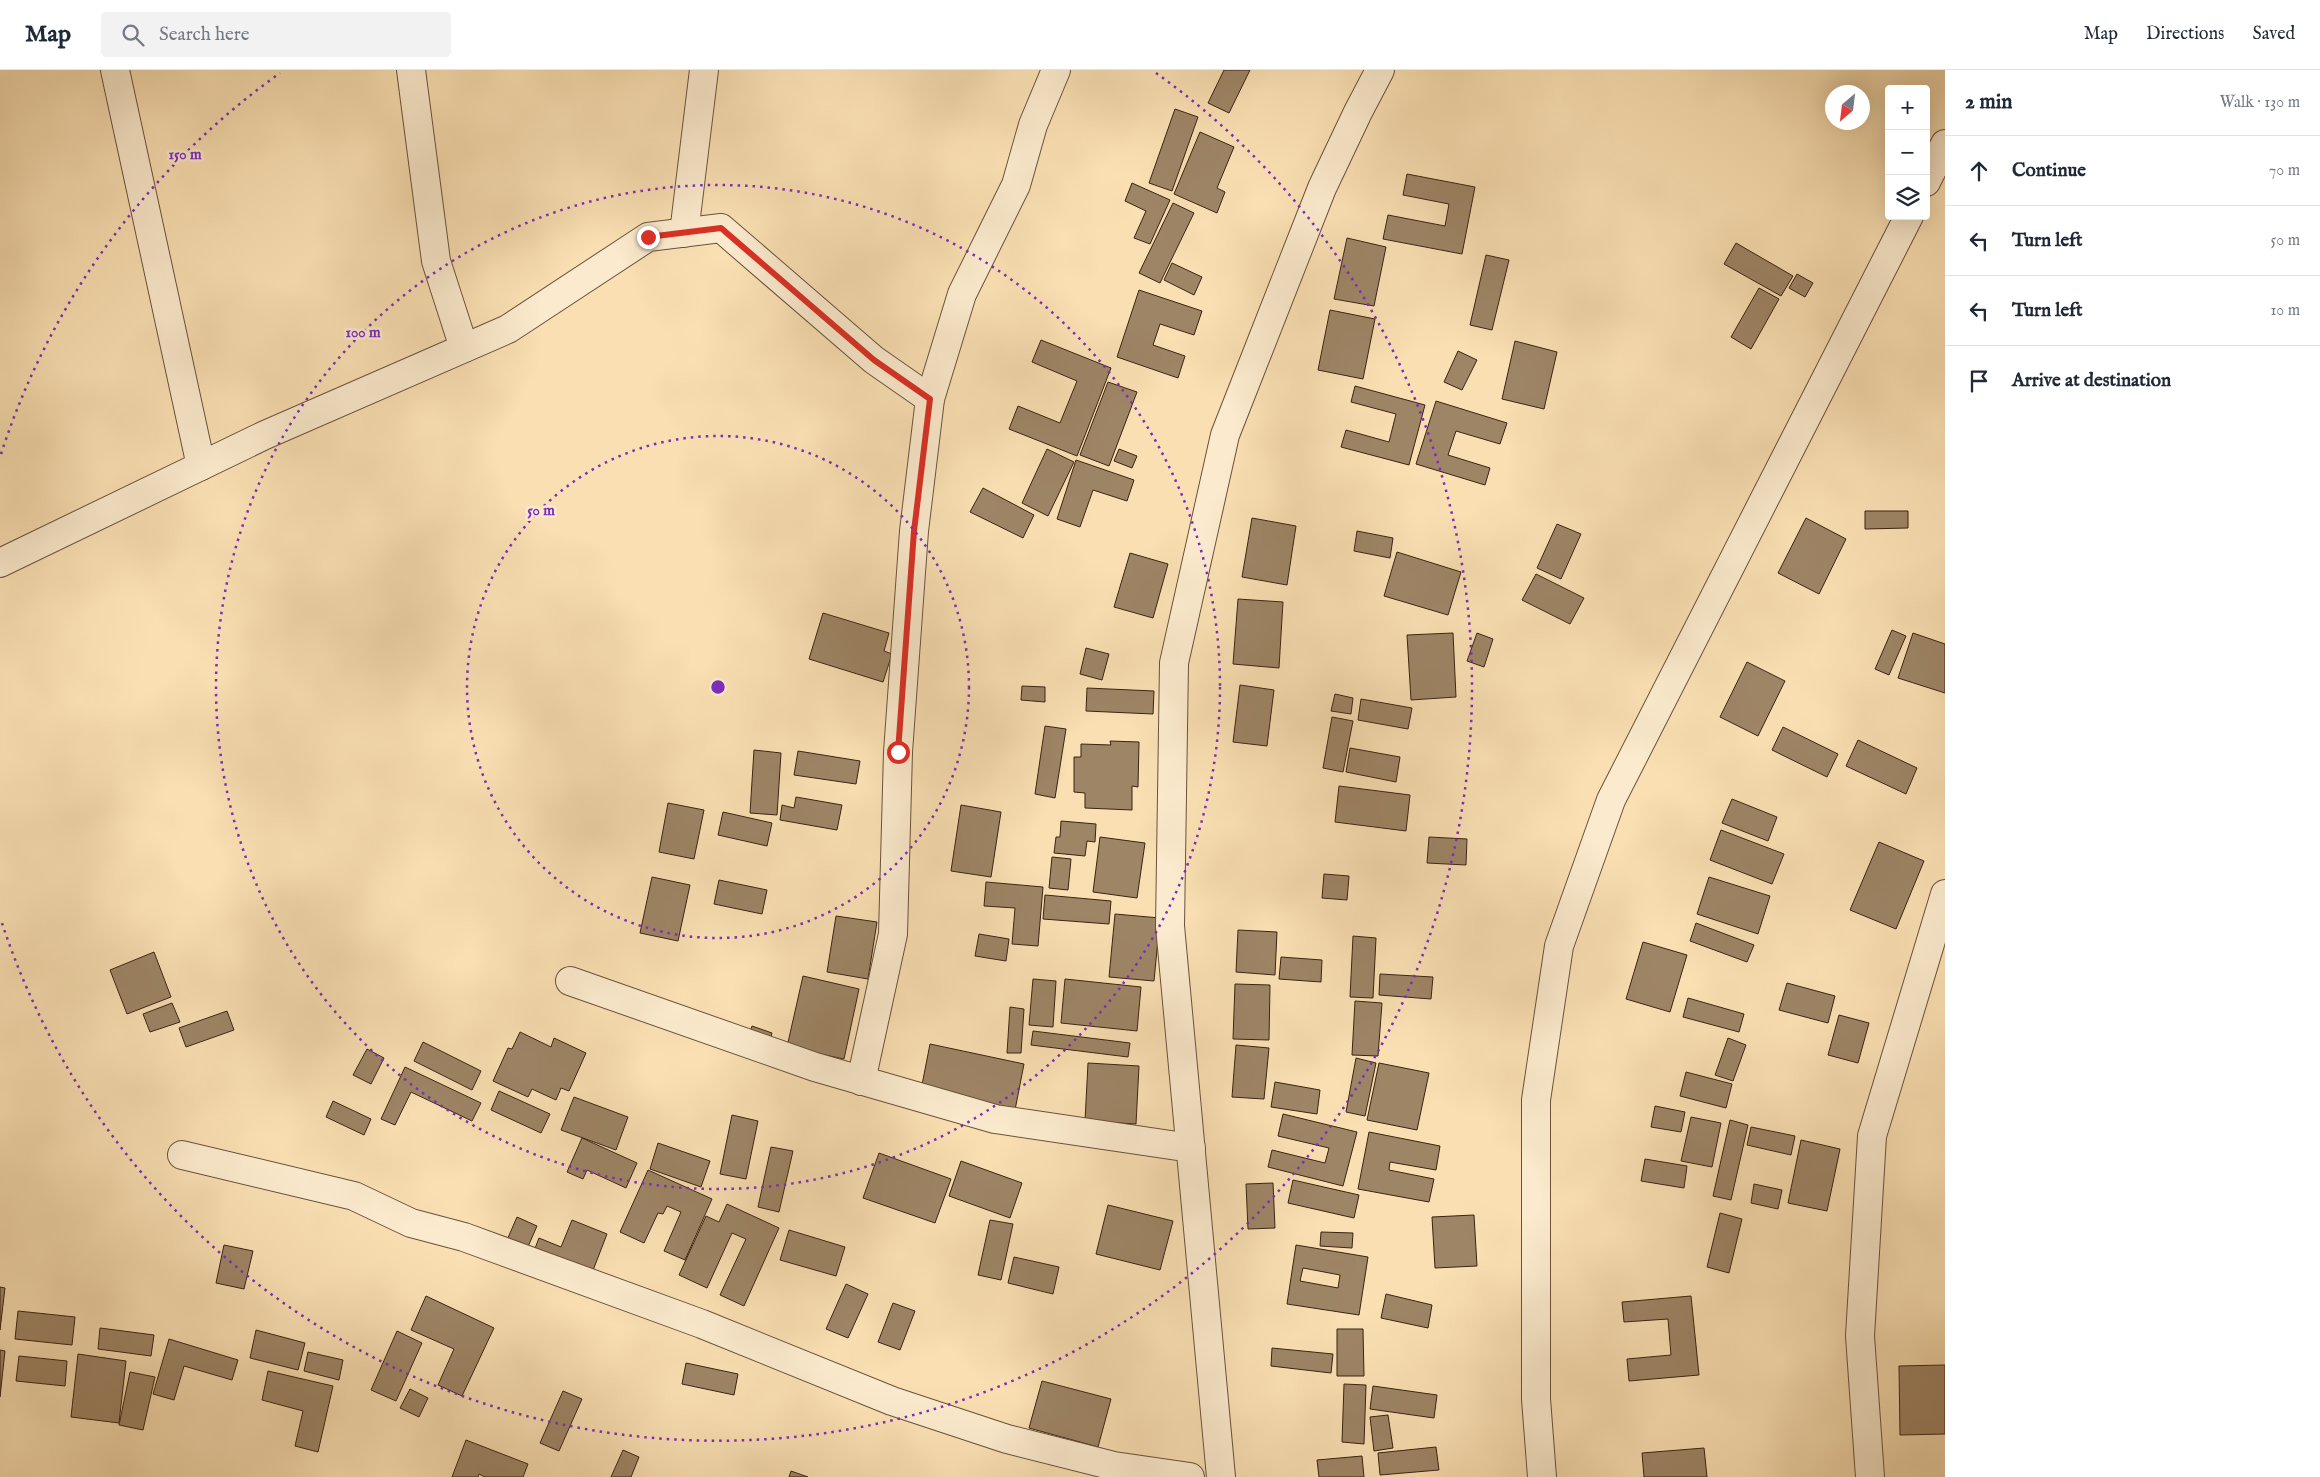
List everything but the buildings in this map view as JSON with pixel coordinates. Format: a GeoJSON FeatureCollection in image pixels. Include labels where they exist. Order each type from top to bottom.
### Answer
{"type":"FeatureCollection","features":[{"type":"Feature","properties":{"kind":"street"},"geometry":{"type":"LineString","coordinates":[[115,70],[201,466]]}},
{"type":"Feature","properties":{"kind":"street"},"geometry":{"type":"LineString","coordinates":[[411,70],[436,261],[464,348]]}},
{"type":"Feature","properties":{"kind":"street"},"geometry":{"type":"LineString","coordinates":[[684,233],[704,70]]}},
{"type":"Feature","properties":{"kind":"street"},"geometry":{"type":"LineString","coordinates":[[861,1081],[893,934],[899,742],[914,531],[930,399],[962,294],[1016,186],[1033,125],[1056,70]]}},
{"type":"Feature","properties":{"kind":"street"},"geometry":{"type":"LineString","coordinates":[[1221,1477],[1170,926],[1174,663],[1225,435],[1322,188],[1380,70]]}},
{"type":"Feature","properties":{"kind":"street"},"geometry":{"type":"LineString","coordinates":[[1930,175],[1945,144]]}},
{"type":"Feature","properties":{"kind":"street"},"geometry":{"type":"LineString","coordinates":[[1542,1477],[1536,1399],[1536,1100],[1559,946],[1611,800],[1907,220]]}},
{"type":"Feature","properties":{"kind":"street"},"geometry":{"type":"LineString","coordinates":[[0,563],[201,466],[508,329],[648,237],[721,228],[874,360],[930,399]]}},
{"type":"Feature","properties":{"kind":"street"},"geometry":{"type":"LineString","coordinates":[[1870,1477],[1860,1336],[1872,1136],[1945,894]]}},
{"type":"Feature","properties":{"kind":"street"},"geometry":{"type":"LineString","coordinates":[[570,981],[815,1068],[995,1119],[1191,1148]]}},
{"type":"Feature","properties":{"kind":"street"},"geometry":{"type":"LineString","coordinates":[[182,1155],[354,1196],[411,1223],[500,1251],[702,1324],[892,1401],[1007,1439],[1114,1466],[1190,1477]]}},
{"type":"Feature","properties":{"kind":"route"},"geometry":{"type":"LineString","coordinates":[[648,237],[721,228],[874,360],[930,399],[914,531],[898,752]]}}]}
